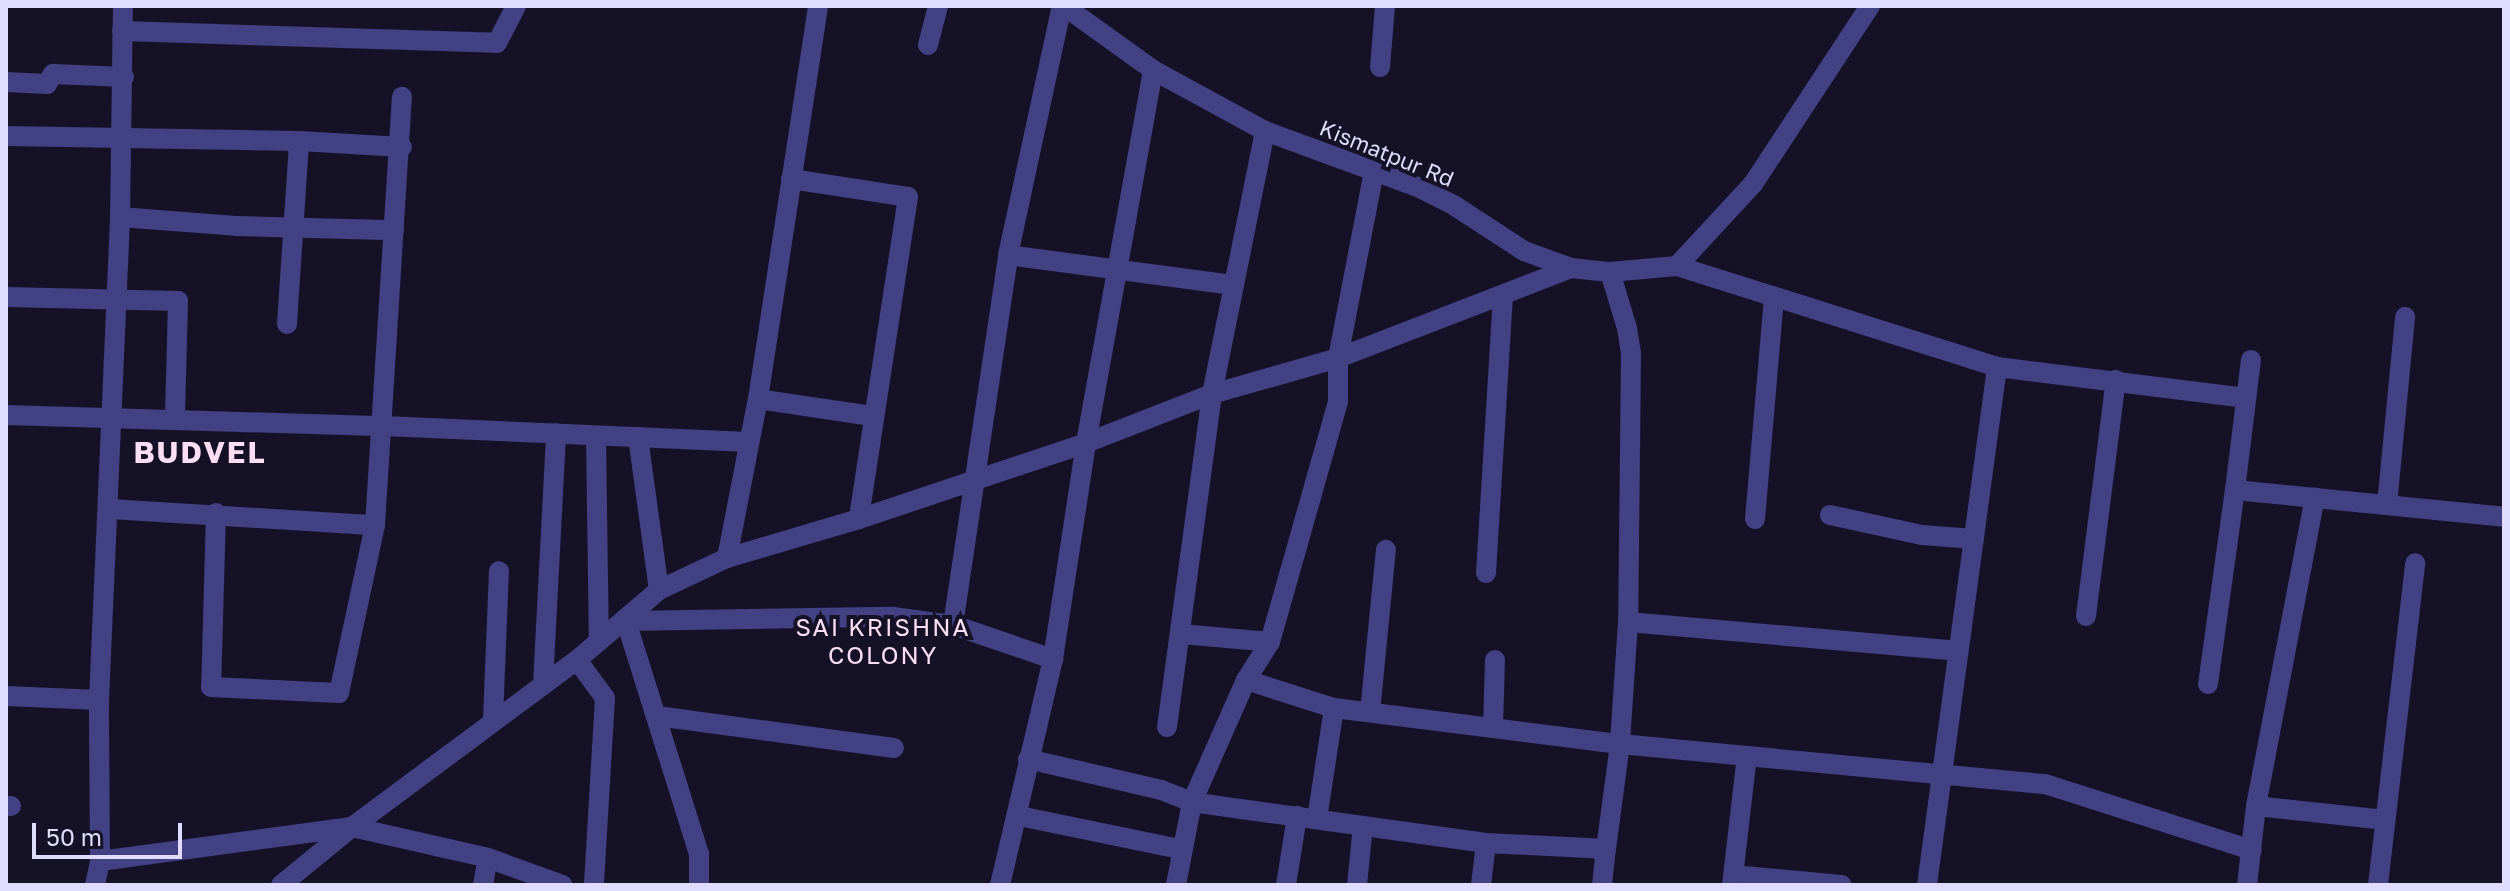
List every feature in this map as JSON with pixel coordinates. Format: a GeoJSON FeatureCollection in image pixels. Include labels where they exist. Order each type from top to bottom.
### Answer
{"type":"FeatureCollection","features":[{"type":"Feature","properties":{"kind":"street"},"geometry":{"type":"LineString","coordinates":[[95,885],[100,861],[99,700],[110,509],[124,77],[123,6]]}},
{"type":"Feature","properties":{"kind":"street"},"geometry":{"type":"LineString","coordinates":[[122,31],[497,43],[516,6]]}},
{"type":"Feature","properties":{"kind":"street"},"geometry":{"type":"LineString","coordinates":[[727,558],[758,399],[818,6]]}},
{"type":"Feature","properties":{"kind":"street"},"geometry":{"type":"LineString","coordinates":[[928,45],[938,6]]}},
{"type":"Feature","properties":{"kind":"street"},"geometry":{"type":"LineString","coordinates":[[953,625],[1008,255],[1063,6]]}},
{"type":"Feature","properties":{"kind":"street","name":"Kismatpur Rd"},"geometry":{"type":"LineString","coordinates":[[1063,6],[1153,70],[1265,131],[1374,171],[1455,206],[1524,251],[1571,268],[1610,272],[1677,266]]}},
{"type":"Feature","properties":{"kind":"street"},"geometry":{"type":"LineString","coordinates":[[1380,67],[1385,6]]}},
{"type":"Feature","properties":{"kind":"street"},"geometry":{"type":"LineString","coordinates":[[1870,6],[1753,184],[1677,266],[1997,367],[2246,398]]}},
{"type":"Feature","properties":{"kind":"street"},"geometry":{"type":"LineString","coordinates":[[1000,885],[1019,816],[1028,759],[1053,659],[1086,443],[1153,70]]}},
{"type":"Feature","properties":{"kind":"street"},"geometry":{"type":"LineString","coordinates":[[6,82],[47,84],[53,74],[124,77]]}},
{"type":"Feature","properties":{"kind":"street"},"geometry":{"type":"LineString","coordinates":[[216,513],[211,687],[339,693],[375,525],[402,147],[402,97]]}},
{"type":"Feature","properties":{"kind":"street"},"geometry":{"type":"LineString","coordinates":[[1167,727],[1212,394],[1265,131]]}},
{"type":"Feature","properties":{"kind":"street"},"geometry":{"type":"LineString","coordinates":[[6,136],[299,141],[402,147]]}},
{"type":"Feature","properties":{"kind":"street"},"geometry":{"type":"LineString","coordinates":[[287,324],[299,141]]}},
{"type":"Feature","properties":{"kind":"street"},"geometry":{"type":"LineString","coordinates":[[1176,885],[1180,849],[1192,802],[1246,680],[1270,642],[1329,439],[1338,401],[1338,358],[1374,171]]}},
{"type":"Feature","properties":{"kind":"street"},"geometry":{"type":"LineString","coordinates":[[791,179],[908,197],[872,416],[859,519]]}},
{"type":"Feature","properties":{"kind":"street"},"geometry":{"type":"LineString","coordinates":[[120,217],[295,229],[394,230]]}},
{"type":"Feature","properties":{"kind":"street"},"geometry":{"type":"LineString","coordinates":[[1008,255],[1233,285]]}},
{"type":"Feature","properties":{"kind":"street"},"geometry":{"type":"LineString","coordinates":[[281,885],[493,719],[577,660],[659,590],[727,558],[859,519],[1086,443],[1212,394],[1338,358],[1571,268]]}},
{"type":"Feature","properties":{"kind":"street"},"geometry":{"type":"LineString","coordinates":[[1602,885],[1620,744],[1628,622],[1631,354],[1627,328],[1610,272]]}},
{"type":"Feature","properties":{"kind":"street"},"geometry":{"type":"LineString","coordinates":[[1486,573],[1503,295]]}},
{"type":"Feature","properties":{"kind":"street"},"geometry":{"type":"LineString","coordinates":[[6,297],[178,301],[175,419]]}},
{"type":"Feature","properties":{"kind":"street"},"geometry":{"type":"LineString","coordinates":[[1755,519],[1774,297]]}},
{"type":"Feature","properties":{"kind":"street"},"geometry":{"type":"LineString","coordinates":[[2387,505],[2405,317]]}},
{"type":"Feature","properties":{"kind":"street"},"geometry":{"type":"LineString","coordinates":[[2208,684],[2251,360]]}},
{"type":"Feature","properties":{"kind":"street"},"geometry":{"type":"LineString","coordinates":[[1927,885],[1997,367]]}},
{"type":"Feature","properties":{"kind":"street"},"geometry":{"type":"LineString","coordinates":[[2086,616],[2116,380]]}},
{"type":"Feature","properties":{"kind":"street"},"geometry":{"type":"LineString","coordinates":[[758,399],[872,416]]}},
{"type":"Feature","properties":{"kind":"street"},"geometry":{"type":"LineString","coordinates":[[6,415],[384,426],[749,442]]}},
{"type":"Feature","properties":{"kind":"street"},"geometry":{"type":"LineString","coordinates":[[543,684],[556,433]]}},
{"type":"Feature","properties":{"kind":"street"},"geometry":{"type":"LineString","coordinates":[[596,436],[599,641]]}},
{"type":"Feature","properties":{"kind":"street"},"geometry":{"type":"LineString","coordinates":[[638,437],[659,590]]}},
{"type":"Feature","properties":{"kind":"street"},"geometry":{"type":"LineString","coordinates":[[2235,490],[2504,517]]}},
{"type":"Feature","properties":{"kind":"street"},"geometry":{"type":"LineString","coordinates":[[2247,885],[2256,806],[2315,498]]}},
{"type":"Feature","properties":{"kind":"street"},"geometry":{"type":"LineString","coordinates":[[110,509],[375,525]]}},
{"type":"Feature","properties":{"kind":"street"},"geometry":{"type":"LineString","coordinates":[[1830,515],[1922,535],[1974,539]]}},
{"type":"Feature","properties":{"kind":"street"},"geometry":{"type":"LineString","coordinates":[[1370,712],[1386,550]]}},
{"type":"Feature","properties":{"kind":"street"},"geometry":{"type":"LineString","coordinates":[[2378,885],[2415,563]]}},
{"type":"Feature","properties":{"kind":"street"},"geometry":{"type":"LineString","coordinates":[[493,719],[499,571]]}},
{"type":"Feature","properties":{"kind":"street"},"geometry":{"type":"LineString","coordinates":[[626,621],[893,617],[953,625],[1053,659]]}},
{"type":"Feature","properties":{"kind":"street"},"geometry":{"type":"LineString","coordinates":[[626,621],[699,854],[699,885]]}},
{"type":"Feature","properties":{"kind":"street"},"geometry":{"type":"LineString","coordinates":[[1628,622],[1957,651]]}},
{"type":"Feature","properties":{"kind":"street"},"geometry":{"type":"LineString","coordinates":[[1181,634],[1270,642]]}},
{"type":"Feature","properties":{"kind":"street"},"geometry":{"type":"LineString","coordinates":[[577,660],[605,698],[594,885]]}},
{"type":"Feature","properties":{"kind":"street"},"geometry":{"type":"LineString","coordinates":[[1493,727],[1495,660]]}},
{"type":"Feature","properties":{"kind":"street"},"geometry":{"type":"LineString","coordinates":[[1246,680],[1334,708],[1620,744],[2045,784],[2252,850]]}},
{"type":"Feature","properties":{"kind":"street"},"geometry":{"type":"LineString","coordinates":[[6,696],[99,700]]}},
{"type":"Feature","properties":{"kind":"street"},"geometry":{"type":"LineString","coordinates":[[1286,885],[1307,818],[1334,708]]}},
{"type":"Feature","properties":{"kind":"street"},"geometry":{"type":"LineString","coordinates":[[657,716],[894,748]]}},
{"type":"Feature","properties":{"kind":"street"},"geometry":{"type":"LineString","coordinates":[[1747,756],[1733,880],[1842,885]]}},
{"type":"Feature","properties":{"kind":"street"},"geometry":{"type":"LineString","coordinates":[[1028,759],[1161,790],[1192,802],[1486,843],[1606,849]]}},
{"type":"Feature","properties":{"kind":"street"},"geometry":{"type":"LineString","coordinates":[[2256,806],[2385,820]]}},
{"type":"Feature","properties":{"kind":"street"},"geometry":{"type":"LineString","coordinates":[[1019,816],[1180,849]]}},
{"type":"Feature","properties":{"kind":"street"},"geometry":{"type":"LineString","coordinates":[[1357,885],[1363,826]]}},
{"type":"Feature","properties":{"kind":"street"},"geometry":{"type":"LineString","coordinates":[[100,861],[352,827],[488,858],[562,885]]}},
{"type":"Feature","properties":{"kind":"street"},"geometry":{"type":"LineString","coordinates":[[1481,885],[1486,843]]}},
{"type":"Feature","properties":{"kind":"street"},"geometry":{"type":"LineString","coordinates":[[483,885],[488,858]]}},
{"type":"Feature","properties":{"kind":"district","name":"BUDVEL"},"geometry":{"type":"Point","coordinates":[200,452]}},
{"type":"Feature","properties":{"kind":"district","name":"SAI KRISHNA COLONY"},"geometry":{"type":"Point","coordinates":[883,641]}}]}
